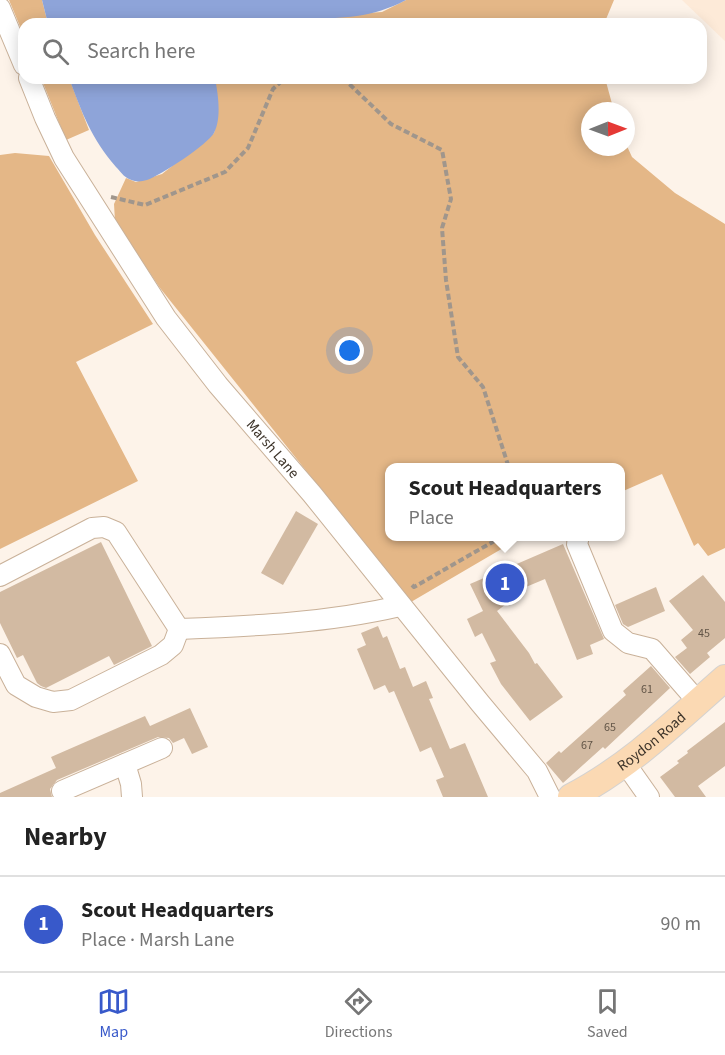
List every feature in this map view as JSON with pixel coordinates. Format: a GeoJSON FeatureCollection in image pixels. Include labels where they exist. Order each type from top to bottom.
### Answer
{"type":"FeatureCollection","features":[{"type":"Feature","properties":{"kind":"main road","name":"Roydon Road"},"geometry":{"type":"LineString","coordinates":[[572,797],[625,763],[725,678]]}},
{"type":"Feature","properties":{"kind":"street"},"geometry":{"type":"LineString","coordinates":[[0,8],[18,51]]}},
{"type":"Feature","properties":{"kind":"street","name":"Marsh Lane"},"geometry":{"type":"LineString","coordinates":[[31,84],[64,158],[166,318],[218,385],[312,494],[400,606],[537,771],[550,797]]}},
{"type":"Feature","properties":{"kind":"street"},"geometry":{"type":"LineString","coordinates":[[0,576],[92,528],[104,527],[116,532],[179,629]]}},
{"type":"Feature","properties":{"kind":"street"},"geometry":{"type":"LineString","coordinates":[[578,541],[577,544],[613,632],[628,643],[652,648],[698,702]]}},
{"type":"Feature","properties":{"kind":"street"},"geometry":{"type":"LineString","coordinates":[[179,629],[296,624],[366,614],[400,606]]}},
{"type":"Feature","properties":{"kind":"street"},"geometry":{"type":"LineString","coordinates":[[0,654],[16,685],[36,697],[53,702],[71,700],[161,655],[174,645],[179,629]]}},
{"type":"Feature","properties":{"kind":"street"},"geometry":{"type":"LineString","coordinates":[[62,791],[162,748]]}},
{"type":"Feature","properties":{"kind":"street"},"geometry":{"type":"LineString","coordinates":[[625,763],[649,797]]}},
{"type":"Feature","properties":{"kind":"street"},"geometry":{"type":"LineString","coordinates":[[125,764],[132,797]]}},
{"type":"Feature","properties":{"kind":"path"},"geometry":{"type":"LineString","coordinates":[[84,190],[145,205],[225,172],[248,148],[273,89],[278,84]]}},
{"type":"Feature","properties":{"kind":"path"},"geometry":{"type":"LineString","coordinates":[[349,84],[391,124],[442,150],[452,199],[442,228],[446,280],[458,357],[483,387],[507,463]]}},
{"type":"Feature","properties":{"kind":"path"},"geometry":{"type":"LineString","coordinates":[[406,578],[414,587],[496,541]]}},
{"type":"Feature","properties":{"kind":"shaded area"},"geometry":{"type":"Polygon","coordinates":[[[9,0],[42,0],[46,18],[18,18],[18,22],[9,0]]]}},
{"type":"Feature","properties":{"kind":"shaded area"},"geometry":{"type":"Polygon","coordinates":[[[406,0],[614,0],[606,18],[296,18],[382,12],[406,0]]]}},
{"type":"Feature","properties":{"kind":"shaded area"},"geometry":{"type":"Polygon","coordinates":[[[682,0],[725,0],[725,41],[707,24],[707,18],[701,18],[682,0]]]}},
{"type":"Feature","properties":{"kind":"shaded area"},"geometry":{"type":"Polygon","coordinates":[[[43,84],[71,84],[89,130],[66,140],[43,84]]]}},
{"type":"Feature","properties":{"kind":"shaded area"},"geometry":{"type":"Polygon","coordinates":[[[215,84],[607,84],[612,102],[581,102],[581,156],[632,156],[675,193],[725,224],[725,548],[708,556],[698,543],[694,546],[662,474],[625,490],[625,463],[385,463],[385,541],[515,541],[411,602],[160,288],[115,221],[114,204],[126,178],[136,182],[162,174],[214,133],[218,115],[215,84]]]}},
{"type":"Feature","properties":{"kind":"shaded area"},"geometry":{"type":"Polygon","coordinates":[[[15,153],[49,156],[95,235],[153,324],[76,362],[138,481],[0,549],[0,155],[15,153]]]}},
{"type":"Feature","properties":{"kind":"water"},"geometry":{"type":"Polygon","coordinates":[[[42,0],[406,0],[369,14],[332,18],[46,18],[42,0]]]}},
{"type":"Feature","properties":{"kind":"water"},"geometry":{"type":"Polygon","coordinates":[[[71,84],[216,84],[219,106],[214,133],[194,152],[147,180],[133,181],[122,174],[100,146],[83,114],[71,84]]]}},
{"type":"Feature","properties":{"kind":"building"},"geometry":{"type":"Polygon","coordinates":[[[296,511],[318,524],[283,585],[261,573],[296,511]]]}},
{"type":"Feature","properties":{"kind":"building"},"geometry":{"type":"Polygon","coordinates":[[[101,542],[152,646],[114,665],[109,656],[46,688],[37,683],[23,655],[17,658],[0,623],[0,592],[101,542]]]}},
{"type":"Feature","properties":{"kind":"building"},"geometry":{"type":"Polygon","coordinates":[[[563,544],[604,639],[590,645],[593,654],[577,660],[545,579],[507,595],[510,601],[497,611],[535,664],[537,663],[563,697],[530,721],[501,684],[490,663],[496,661],[482,633],[475,637],[467,619],[483,611],[470,584],[563,544]]]}},
{"type":"Feature","properties":{"kind":"building"},"geometry":{"type":"Polygon","coordinates":[[[703,575],[725,602],[725,638],[707,653],[710,657],[690,674],[675,657],[687,648],[681,640],[693,630],[669,601],[703,575]]]}},
{"type":"Feature","properties":{"kind":"building"},"geometry":{"type":"Polygon","coordinates":[[[656,587],[665,611],[628,627],[623,624],[615,605],[656,587]]]}},
{"type":"Feature","properties":{"kind":"building"},"geometry":{"type":"Polygon","coordinates":[[[378,626],[383,638],[387,636],[400,669],[405,667],[413,687],[426,681],[433,698],[429,699],[450,749],[465,743],[488,797],[443,797],[436,780],[444,777],[431,747],[420,752],[394,691],[389,693],[385,685],[374,690],[357,649],[366,645],[361,633],[378,626]]]}},
{"type":"Feature","properties":{"kind":"building"},"geometry":{"type":"Polygon","coordinates":[[[651,666],[670,688],[605,749],[603,747],[563,783],[546,763],[559,751],[561,753],[626,695],[623,691],[651,666]]]}},
{"type":"Feature","properties":{"kind":"building"},"geometry":{"type":"Polygon","coordinates":[[[190,708],[208,747],[192,754],[184,738],[173,743],[169,738],[158,737],[57,780],[50,789],[52,797],[0,797],[0,793],[56,768],[51,757],[145,716],[150,726],[190,708]]]}},
{"type":"Feature","properties":{"kind":"building"},"geometry":{"type":"Polygon","coordinates":[[[725,722],[725,766],[698,786],[706,797],[675,797],[660,777],[679,763],[677,761],[688,753],[687,751],[725,722]]]}},
{"type":"Feature","properties":{"kind":"place","name":"Scout Headquarters"},"geometry":{"type":"Point","coordinates":[505,583]}}]}
